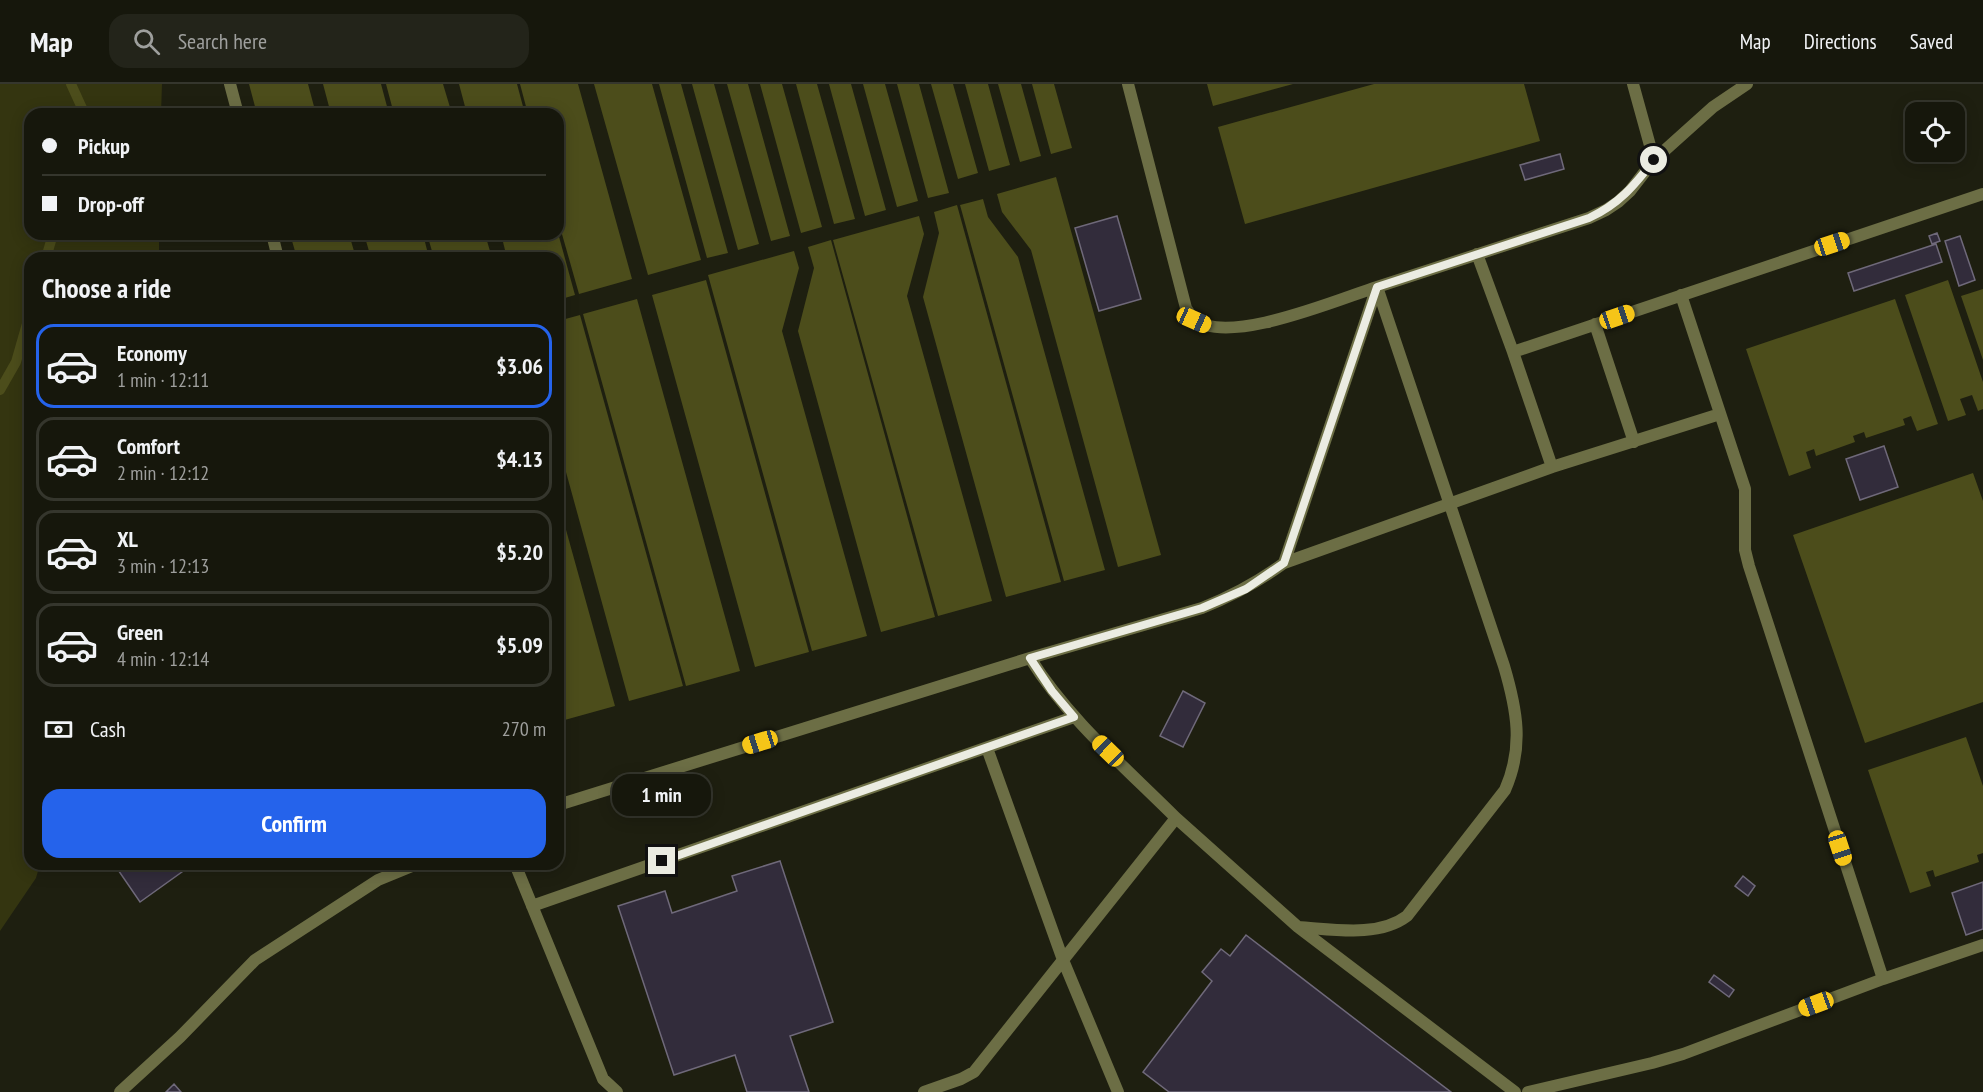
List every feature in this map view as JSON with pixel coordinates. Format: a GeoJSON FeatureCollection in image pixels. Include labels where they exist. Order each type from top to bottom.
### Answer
{"type":"FeatureCollection","features":[{"type":"Feature","properties":{"kind":"lane"},"geometry":{"type":"LineString","coordinates":[[230,84],[236,108]]}},
{"type":"Feature","properties":{"kind":"lane"},"geometry":{"type":"LineString","coordinates":[[1128,84],[1186,308],[1194,320],[1206,325],[1225,328],[1265,324],[1572,225],[1606,210],[1630,191],[1654,160],[1713,107],[1748,84]]}},
{"type":"Feature","properties":{"kind":"lane"},"geometry":{"type":"LineString","coordinates":[[1633,84],[1654,160]]}},
{"type":"Feature","properties":{"kind":"lane"},"geometry":{"type":"LineString","coordinates":[[1514,352],[1983,194]]}},
{"type":"Feature","properties":{"kind":"lane"},"geometry":{"type":"LineString","coordinates":[[1477,254],[1514,352],[1552,467]]}},
{"type":"Feature","properties":{"kind":"lane"},"geometry":{"type":"LineString","coordinates":[[1298,927],[1362,929],[1385,927],[1407,916],[1504,790],[1512,772],[1516,753],[1516,712],[1511,688],[1377,287]]}},
{"type":"Feature","properties":{"kind":"lane"},"geometry":{"type":"LineString","coordinates":[[1284,563],[1377,287]]}},
{"type":"Feature","properties":{"kind":"lane"},"geometry":{"type":"LineString","coordinates":[[1681,295],[1746,494],[1745,550],[1749,566],[1882,979]]}},
{"type":"Feature","properties":{"kind":"lane"},"geometry":{"type":"LineString","coordinates":[[1595,324],[1634,442]]}},
{"type":"Feature","properties":{"kind":"lane"},"geometry":{"type":"LineString","coordinates":[[564,802],[1030,658],[1202,608],[1246,589],[1284,563],[1552,467],[1720,414]]}},
{"type":"Feature","properties":{"kind":"lane"},"geometry":{"type":"LineString","coordinates":[[1030,658],[1052,691],[1074,717],[1176,818],[1298,927],[1515,1092]]}},
{"type":"Feature","properties":{"kind":"lane"},"geometry":{"type":"LineString","coordinates":[[532,906],[1074,717]]}},
{"type":"Feature","properties":{"kind":"lane"},"geometry":{"type":"LineString","coordinates":[[987,748],[1063,960],[1118,1092]]}},
{"type":"Feature","properties":{"kind":"lane"},"geometry":{"type":"LineString","coordinates":[[924,1092],[974,1072],[1176,818]]}},
{"type":"Feature","properties":{"kind":"lane"},"geometry":{"type":"LineString","coordinates":[[120,1092],[180,1037],[255,960],[378,880],[402,870]]}},
{"type":"Feature","properties":{"kind":"lane"},"geometry":{"type":"LineString","coordinates":[[517,870],[603,1079],[617,1092]]}},
{"type":"Feature","properties":{"kind":"lane"},"geometry":{"type":"LineString","coordinates":[[1528,1092],[1683,1054],[1882,979],[1983,945]]}},
{"type":"Feature","properties":{"kind":"shaded area"},"geometry":{"type":"Polygon","coordinates":[[[0,84],[162,84],[161,108],[24,108],[24,240],[159,240],[159,252],[24,252],[24,870],[38,870],[36,878],[0,931],[0,84]]]}},
{"type":"Feature","properties":{"kind":"shaded area"},"geometry":{"type":"Polygon","coordinates":[[[249,84],[308,84],[314,108],[255,108],[249,84]]]}},
{"type":"Feature","properties":{"kind":"shaded area"},"geometry":{"type":"Polygon","coordinates":[[[323,84],[381,84],[387,108],[329,108],[323,84]]]}},
{"type":"Feature","properties":{"kind":"shaded area"},"geometry":{"type":"Polygon","coordinates":[[[386,84],[443,84],[450,108],[392,108],[386,84]]]}},
{"type":"Feature","properties":{"kind":"shaded area"},"geometry":{"type":"Polygon","coordinates":[[[459,84],[517,84],[523,108],[465,108],[459,84]]]}},
{"type":"Feature","properties":{"kind":"shaded area"},"geometry":{"type":"Polygon","coordinates":[[[520,84],[578,84],[632,279],[579,294],[564,240],[564,108],[526,108],[520,84]]]}},
{"type":"Feature","properties":{"kind":"shaded area"},"geometry":{"type":"Polygon","coordinates":[[[594,84],[652,84],[701,260],[648,275],[594,84]]]}},
{"type":"Feature","properties":{"kind":"shaded area"},"geometry":{"type":"Polygon","coordinates":[[[659,84],[681,84],[728,253],[707,258],[659,84]]]}},
{"type":"Feature","properties":{"kind":"shaded area"},"geometry":{"type":"Polygon","coordinates":[[[692,84],[714,84],[759,244],[738,250],[692,84]]]}},
{"type":"Feature","properties":{"kind":"shaded area"},"geometry":{"type":"Polygon","coordinates":[[[727,84],[748,84],[790,236],[771,241],[727,84]]]}},
{"type":"Feature","properties":{"kind":"shaded area"},"geometry":{"type":"Polygon","coordinates":[[[760,84],[782,84],[822,227],[801,233],[760,84]]]}},
{"type":"Feature","properties":{"kind":"shaded area"},"geometry":{"type":"Polygon","coordinates":[[[796,84],[817,84],[855,219],[834,224],[796,84]]]}},
{"type":"Feature","properties":{"kind":"shaded area"},"geometry":{"type":"Polygon","coordinates":[[[829,84],[851,84],[886,210],[865,216],[829,84]]]}},
{"type":"Feature","properties":{"kind":"shaded area"},"geometry":{"type":"Polygon","coordinates":[[[863,84],[885,84],[918,201],[897,207],[863,84]]]}},
{"type":"Feature","properties":{"kind":"shaded area"},"geometry":{"type":"Polygon","coordinates":[[[897,84],[919,84],[949,193],[928,198],[897,84]]]}},
{"type":"Feature","properties":{"kind":"shaded area"},"geometry":{"type":"Polygon","coordinates":[[[931,84],[953,84],[978,173],[958,179],[931,84]]]}},
{"type":"Feature","properties":{"kind":"shaded area"},"geometry":{"type":"Polygon","coordinates":[[[965,84],[988,84],[1010,165],[989,171],[965,84]]]}},
{"type":"Feature","properties":{"kind":"shaded area"},"geometry":{"type":"Polygon","coordinates":[[[998,84],[1021,84],[1041,156],[1020,162],[998,84]]]}},
{"type":"Feature","properties":{"kind":"shaded area"},"geometry":{"type":"Polygon","coordinates":[[[1032,84],[1054,84],[1072,148],[1051,154],[1032,84]]]}},
{"type":"Feature","properties":{"kind":"shaded area"},"geometry":{"type":"Polygon","coordinates":[[[1207,84],[1293,84],[1213,106],[1207,84]]]}},
{"type":"Feature","properties":{"kind":"shaded area"},"geometry":{"type":"Polygon","coordinates":[[[1374,84],[1524,84],[1540,141],[1245,224],[1218,127],[1374,84]]]}},
{"type":"Feature","properties":{"kind":"shaded area"},"geometry":{"type":"Polygon","coordinates":[[[1056,177],[1161,555],[1118,567],[1031,250],[1002,212],[997,194],[1056,177]]]}},
{"type":"Feature","properties":{"kind":"shaded area"},"geometry":{"type":"Polygon","coordinates":[[[983,199],[988,217],[1018,257],[1105,570],[1064,581],[960,205],[983,199]]]}},
{"type":"Feature","properties":{"kind":"shaded area"},"geometry":{"type":"Polygon","coordinates":[[[957,205],[1061,582],[1006,597],[923,297],[939,233],[934,212],[957,205]]]}},
{"type":"Feature","properties":{"kind":"shaded area"},"geometry":{"type":"Polygon","coordinates":[[[919,216],[924,234],[907,296],[992,601],[938,616],[833,240],[919,216]]]}},
{"type":"Feature","properties":{"kind":"shaded area"},"geometry":{"type":"Polygon","coordinates":[[[292,240],[351,240],[354,252],[295,252],[292,240]]]}},
{"type":"Feature","properties":{"kind":"shaded area"},"geometry":{"type":"Polygon","coordinates":[[[366,240],[424,240],[428,252],[369,252],[366,240]]]}},
{"type":"Feature","properties":{"kind":"shaded area"},"geometry":{"type":"Polygon","coordinates":[[[429,240],[487,240],[490,252],[432,252],[429,240]]]}},
{"type":"Feature","properties":{"kind":"shaded area"},"geometry":{"type":"Polygon","coordinates":[[[502,240],[560,240],[563,252],[506,252],[502,240]]]}},
{"type":"Feature","properties":{"kind":"shaded area"},"geometry":{"type":"Polygon","coordinates":[[[831,240],[935,617],[881,632],[798,331],[814,268],[808,247],[831,240]]]}},
{"type":"Feature","properties":{"kind":"shaded area"},"geometry":{"type":"Polygon","coordinates":[[[794,251],[799,268],[782,331],[867,636],[812,651],[708,275],[794,251]]]}},
{"type":"Feature","properties":{"kind":"shaded area"},"geometry":{"type":"Polygon","coordinates":[[[564,255],[575,295],[564,298],[564,255]]]}},
{"type":"Feature","properties":{"kind":"shaded area"},"geometry":{"type":"Polygon","coordinates":[[[706,280],[809,652],[755,667],[652,295],[706,280]]]}},
{"type":"Feature","properties":{"kind":"shaded area"},"geometry":{"type":"Polygon","coordinates":[[[1948,280],[1983,382],[1983,409],[1978,411],[1972,395],[1960,399],[1966,415],[1948,421],[1905,295],[1948,280]]]}},
{"type":"Feature","properties":{"kind":"shaded area"},"geometry":{"type":"Polygon","coordinates":[[[1983,289],[1983,360],[1961,296],[1983,289]]]}},
{"type":"Feature","properties":{"kind":"shaded area"},"geometry":{"type":"Polygon","coordinates":[[[637,299],[740,671],[686,686],[583,314],[637,299]]]}},
{"type":"Feature","properties":{"kind":"shaded area"},"geometry":{"type":"Polygon","coordinates":[[[1895,299],[1938,424],[1917,431],[1911,416],[1903,419],[1905,425],[1866,438],[1864,432],[1853,436],[1855,442],[1816,456],[1814,449],[1806,452],[1811,468],[1789,476],[1746,349],[1895,299]]]}},
{"type":"Feature","properties":{"kind":"shaded area"},"geometry":{"type":"Polygon","coordinates":[[[580,315],[683,686],[629,701],[564,465],[564,319],[580,315]]]}},
{"type":"Feature","properties":{"kind":"shaded area"},"geometry":{"type":"Polygon","coordinates":[[[1973,473],[1983,501],[1983,702],[1865,743],[1793,535],[1973,473]]]}},
{"type":"Feature","properties":{"kind":"shaded area"},"geometry":{"type":"Polygon","coordinates":[[[564,523],[615,706],[564,720],[564,523]]]}},
{"type":"Feature","properties":{"kind":"shaded area"},"geometry":{"type":"Polygon","coordinates":[[[1966,737],[1983,786],[1983,853],[1977,855],[1979,862],[1935,877],[1933,870],[1926,872],[1931,886],[1910,893],[1868,770],[1966,737]]]}},
{"type":"Feature","properties":{"kind":"building"},"geometry":{"type":"Polygon","coordinates":[[[1560,154],[1564,169],[1525,180],[1520,165],[1560,154]]]}},
{"type":"Feature","properties":{"kind":"building"},"geometry":{"type":"Polygon","coordinates":[[[1117,216],[1141,299],[1099,311],[1075,228],[1117,216]]]}},
{"type":"Feature","properties":{"kind":"building"},"geometry":{"type":"Polygon","coordinates":[[[1937,233],[1940,241],[1932,244],[1929,236],[1937,233]]]}},
{"type":"Feature","properties":{"kind":"building"},"geometry":{"type":"Polygon","coordinates":[[[1960,236],[1975,280],[1959,286],[1945,241],[1960,236]]]}},
{"type":"Feature","properties":{"kind":"building"},"geometry":{"type":"Polygon","coordinates":[[[1936,244],[1942,262],[1854,291],[1848,273],[1936,244]]]}},
{"type":"Feature","properties":{"kind":"building"},"geometry":{"type":"Polygon","coordinates":[[[1884,446],[1898,487],[1860,500],[1846,459],[1884,446]]]}},
{"type":"Feature","properties":{"kind":"building"},"geometry":{"type":"Polygon","coordinates":[[[1183,691],[1205,703],[1183,747],[1160,736],[1183,691]]]}},
{"type":"Feature","properties":{"kind":"building"},"geometry":{"type":"Polygon","coordinates":[[[780,861],[833,1022],[790,1036],[809,1092],[747,1092],[735,1055],[674,1075],[618,906],[665,891],[672,913],[737,891],[732,876],[780,861]]]}},
{"type":"Feature","properties":{"kind":"building"},"geometry":{"type":"Polygon","coordinates":[[[118,870],[185,870],[140,902],[118,870]]]}},
{"type":"Feature","properties":{"kind":"building"},"geometry":{"type":"Polygon","coordinates":[[[1743,876],[1755,886],[1748,896],[1735,886],[1743,876]]]}},
{"type":"Feature","properties":{"kind":"building"},"geometry":{"type":"Polygon","coordinates":[[[1983,882],[1983,929],[1966,935],[1952,893],[1983,882]]]}},
{"type":"Feature","properties":{"kind":"building"},"geometry":{"type":"Polygon","coordinates":[[[1246,935],[1451,1092],[1169,1092],[1143,1072],[1212,981],[1202,972],[1221,949],[1230,956],[1246,935]]]}},
{"type":"Feature","properties":{"kind":"building"},"geometry":{"type":"Polygon","coordinates":[[[1714,975],[1734,990],[1729,997],[1709,982],[1714,975]]]}},
{"type":"Feature","properties":{"kind":"building"},"geometry":{"type":"Polygon","coordinates":[[[174,1084],[181,1092],[166,1092],[174,1084]]]}},
{"type":"Feature","properties":{"kind":"waterway"},"geometry":{"type":"LineString","coordinates":[[71,84],[82,108]]}},
{"type":"Feature","properties":{"kind":"waterway"},"geometry":{"type":"LineString","coordinates":[[48,252],[51,240]]}},
{"type":"Feature","properties":{"kind":"waterway"},"geometry":{"type":"LineString","coordinates":[[0,390],[16,362],[24,334]]}},
{"type":"Feature","properties":{"kind":"route"},"geometry":{"type":"LineString","coordinates":[[662,861],[1074,717],[1040,675],[1030,658],[1202,608],[1246,589],[1284,563],[1377,287],[1589,218],[1618,202],[1630,191],[1654,160]]}}]}
